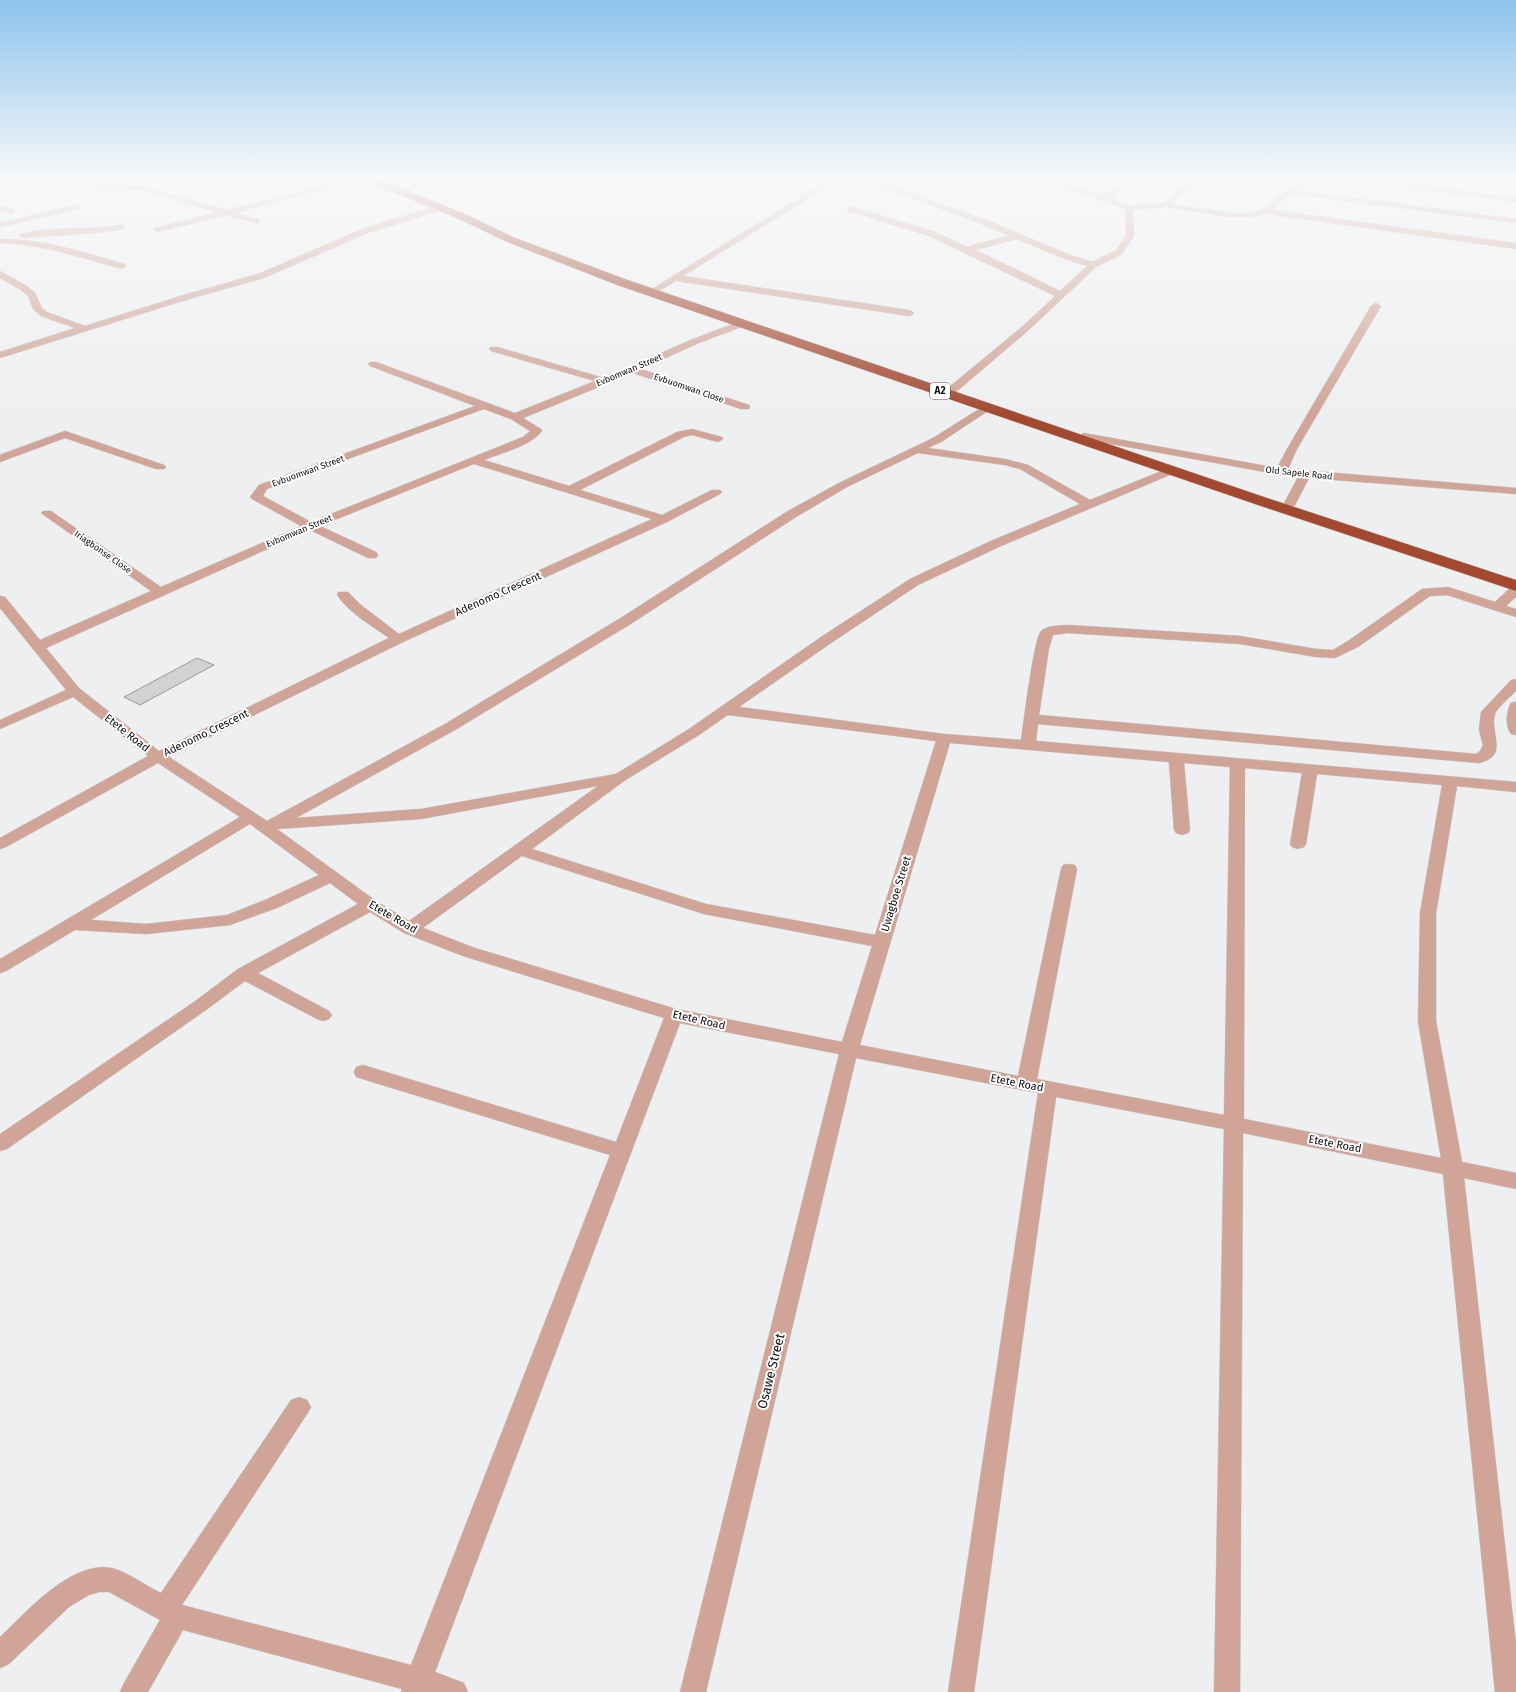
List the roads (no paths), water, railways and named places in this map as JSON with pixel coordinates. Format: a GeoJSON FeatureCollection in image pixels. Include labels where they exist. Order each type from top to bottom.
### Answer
{"type":"FeatureCollection","features":[{"type":"Feature","properties":{"kind":"highway","name":"A2"},"geometry":{"type":"LineString","coordinates":[[561,258],[588,270],[742,324],[1516,586]]}},
{"type":"Feature","properties":{"kind":"highway","name":"A2"},"geometry":{"type":"LineString","coordinates":[[570,258],[1084,436],[1516,580]]}},
{"type":"Feature","properties":{"kind":"street"},"geometry":{"type":"LineString","coordinates":[[93,258],[122,266]]}},
{"type":"Feature","properties":{"kind":"street"},"geometry":{"type":"LineString","coordinates":[[0,355],[83,328],[261,276],[304,258]]}},
{"type":"Feature","properties":{"kind":"street"},"geometry":{"type":"LineString","coordinates":[[656,289],[708,258]]}},
{"type":"Feature","properties":{"kind":"street"},"geometry":{"type":"LineString","coordinates":[[984,258],[1060,295]]}},
{"type":"Feature","properties":{"kind":"street"},"geometry":{"type":"LineString","coordinates":[[1075,258],[1093,265]]}},
{"type":"Feature","properties":{"kind":"street"},"geometry":{"type":"LineString","coordinates":[[952,390],[1027,327],[1093,265],[1108,258]]}},
{"type":"Feature","properties":{"kind":"street"},"geometry":{"type":"LineString","coordinates":[[0,274],[24,288],[32,295],[38,309],[44,314],[83,328]]}},
{"type":"Feature","properties":{"kind":"street"},"geometry":{"type":"LineString","coordinates":[[676,278],[909,314]]}},
{"type":"Feature","properties":{"kind":"street"},"geometry":{"type":"LineString","coordinates":[[1281,472],[1292,449],[1376,306]]}},
{"type":"Feature","properties":{"kind":"street","name":"Evbomwan Street"},"geometry":{"type":"LineString","coordinates":[[515,417],[605,381],[696,341],[742,324]]}},
{"type":"Feature","properties":{"kind":"street"},"geometry":{"type":"LineString","coordinates":[[494,349],[605,381]]}},
{"type":"Feature","properties":{"kind":"street","name":"Evbomwan Street"},"geometry":{"type":"LineString","coordinates":[[38,646],[310,526],[528,439],[537,431],[515,417],[373,364]]}},
{"type":"Feature","properties":{"kind":"street","name":"Evbuomwan Close"},"geometry":{"type":"LineString","coordinates":[[632,369],[745,407]]}},
{"type":"Feature","properties":{"kind":"street","name":"Evbuomwan Street"},"geometry":{"type":"LineString","coordinates":[[372,555],[310,526],[256,497],[258,492],[263,487],[486,406]]}},
{"type":"Feature","properties":{"kind":"street"},"geometry":{"type":"LineString","coordinates":[[271,826],[464,719],[624,622],[792,514],[843,485],[947,434],[987,407]]}},
{"type":"Feature","properties":{"kind":"street"},"geometry":{"type":"LineString","coordinates":[[570,490],[681,434],[692,432],[718,439]]}},
{"type":"Feature","properties":{"kind":"street"},"geometry":{"type":"LineString","coordinates":[[0,459],[65,434],[160,467]]}},
{"type":"Feature","properties":{"kind":"street","name":"Old Sapele Road"},"geometry":{"type":"LineString","coordinates":[[1084,436],[1281,472],[1516,491]]}},
{"type":"Feature","properties":{"kind":"street"},"geometry":{"type":"LineString","coordinates":[[917,450],[1005,462],[1024,467],[1089,505]]}},
{"type":"Feature","properties":{"kind":"street"},"geometry":{"type":"LineString","coordinates":[[476,461],[663,519]]}},
{"type":"Feature","properties":{"kind":"street"},"geometry":{"type":"LineString","coordinates":[[410,930],[619,778],[694,732],[826,640],[914,582],[997,543],[1173,470]]}},
{"type":"Feature","properties":{"kind":"street"},"geometry":{"type":"LineString","coordinates":[[1289,505],[1305,475]]}},
{"type":"Feature","properties":{"kind":"street","name":"Adenomo Crescent"},"geometry":{"type":"LineString","coordinates":[[0,844],[158,757],[398,639],[663,519],[716,492]]}},
{"type":"Feature","properties":{"kind":"street","name":"Iriagbonse Close"},"geometry":{"type":"LineString","coordinates":[[47,513],[160,592]]}},
{"type":"Feature","properties":{"kind":"street"},"geometry":{"type":"LineString","coordinates":[[1028,745],[1042,648],[1047,633],[1054,630],[1068,629],[1240,640],[1316,653],[1335,654],[1353,644],[1427,592],[1448,590],[1516,613]]}},
{"type":"Feature","properties":{"kind":"street"},"geometry":{"type":"LineString","coordinates":[[1497,607],[1516,590]]}},
{"type":"Feature","properties":{"kind":"street"},"geometry":{"type":"LineString","coordinates":[[343,595],[356,608],[398,639]]}},
{"type":"Feature","properties":{"kind":"street","name":"Etete Road"},"geometry":{"type":"LineString","coordinates":[[0,600],[74,691],[158,757],[251,817],[271,826],[331,876],[370,905],[410,930],[469,952],[674,1015],[1026,1085],[1234,1124],[1516,1181]]}},
{"type":"Feature","properties":{"kind":"street"},"geometry":{"type":"LineString","coordinates":[[1031,719],[1479,759],[1487,753],[1490,745],[1486,730],[1488,712],[1516,683]]}},
{"type":"Feature","properties":{"kind":"street"},"geometry":{"type":"LineString","coordinates":[[0,725],[74,691]]}},
{"type":"Feature","properties":{"kind":"street"},"geometry":{"type":"LineString","coordinates":[[1516,706],[1514,718],[1516,731]]}},
{"type":"Feature","properties":{"kind":"street"},"geometry":{"type":"LineString","coordinates":[[726,710],[944,738],[1516,787]]}},
{"type":"Feature","properties":{"kind":"street","name":"Uwagboe Street"},"geometry":{"type":"LineString","coordinates":[[849,1050],[944,738]]}},
{"type":"Feature","properties":{"kind":"street"},"geometry":{"type":"LineString","coordinates":[[1176,758],[1182,830]]}},
{"type":"Feature","properties":{"kind":"street"},"geometry":{"type":"LineString","coordinates":[[1228,1692],[1238,764]]}},
{"type":"Feature","properties":{"kind":"street"},"geometry":{"type":"LineString","coordinates":[[1298,844],[1310,770]]}},
{"type":"Feature","properties":{"kind":"street"},"geometry":{"type":"LineString","coordinates":[[271,826],[420,814],[619,778]]}},
{"type":"Feature","properties":{"kind":"street"},"geometry":{"type":"LineString","coordinates":[[1450,782],[1428,913],[1427,1021],[1454,1168],[1508,1692]]}},
{"type":"Feature","properties":{"kind":"street"},"geometry":{"type":"LineString","coordinates":[[0,967],[251,817]]}},
{"type":"Feature","properties":{"kind":"street"},"geometry":{"type":"LineString","coordinates":[[519,850],[704,909],[881,942]]}},
{"type":"Feature","properties":{"kind":"street"},"geometry":{"type":"LineString","coordinates":[[1026,1085],[1069,869]]}},
{"type":"Feature","properties":{"kind":"street"},"geometry":{"type":"LineString","coordinates":[[72,924],[146,929],[230,920],[271,904],[331,876]]}},
{"type":"Feature","properties":{"kind":"street"},"geometry":{"type":"LineString","coordinates":[[0,1144],[200,1006],[244,973],[370,905]]}},
{"type":"Feature","properties":{"kind":"street"},"geometry":{"type":"LineString","coordinates":[[244,973],[324,1015]]}},
{"type":"Feature","properties":{"kind":"street"},"geometry":{"type":"LineString","coordinates":[[416,1686],[674,1015]]}},
{"type":"Feature","properties":{"kind":"street","name":"Osawe Street"},"geometry":{"type":"LineString","coordinates":[[693,1692],[849,1050]]}},
{"type":"Feature","properties":{"kind":"street"},"geometry":{"type":"LineString","coordinates":[[363,1072],[622,1151]]}},
{"type":"Feature","properties":{"kind":"street"},"geometry":{"type":"LineString","coordinates":[[961,1692],[1048,1089]]}},
{"type":"Feature","properties":{"kind":"street"},"geometry":{"type":"LineString","coordinates":[[133,1692],[171,1613],[299,1406]]}},
{"type":"Feature","properties":{"kind":"street"},"geometry":{"type":"LineString","coordinates":[[0,1655],[60,1598],[73,1589],[99,1580],[112,1580],[171,1613],[416,1686],[455,1692]]}}]}
